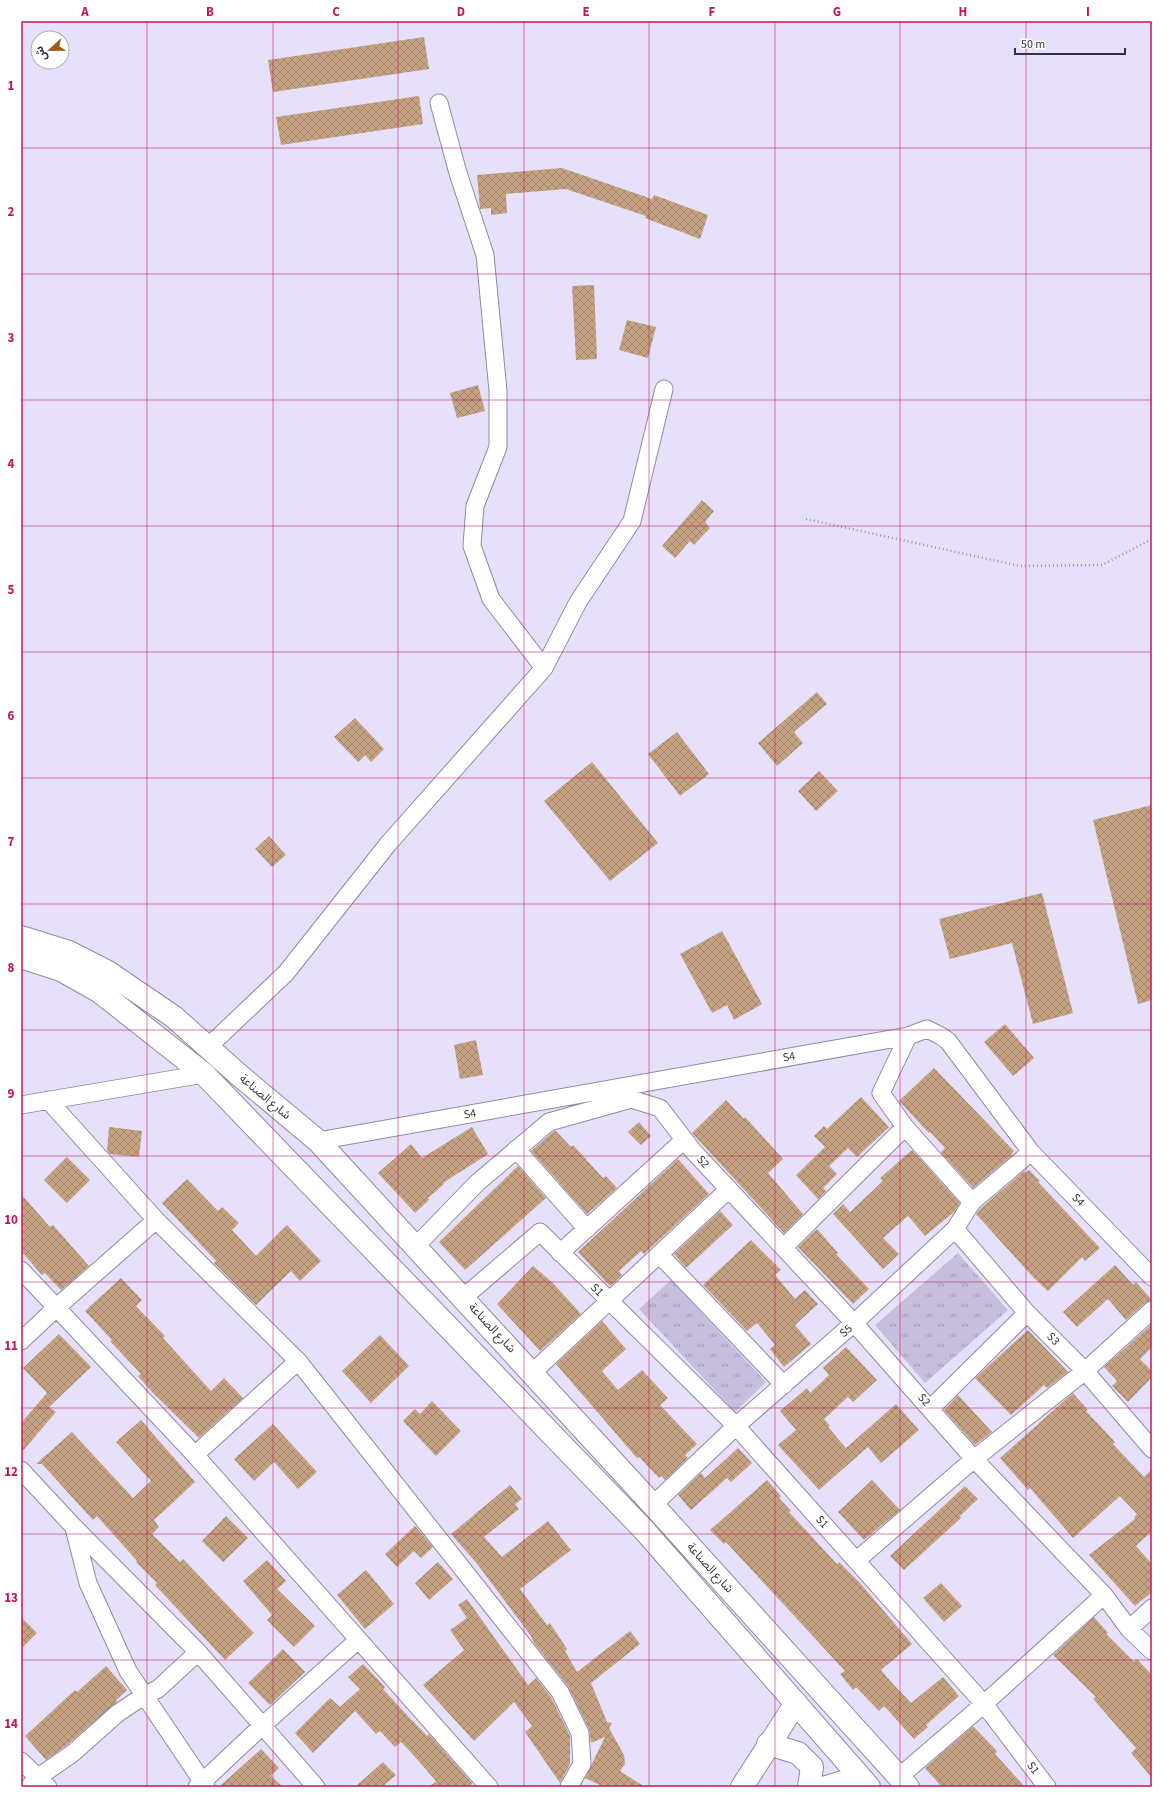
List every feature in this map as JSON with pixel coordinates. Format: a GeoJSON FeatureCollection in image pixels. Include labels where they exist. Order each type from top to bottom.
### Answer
{"type":"FeatureCollection","features":[{"type":"Feature","properties":{"kind":"main road","name":"شارع الصناعة"},"geometry":{"type":"LineString","coordinates":[[21,937],[69,952],[108,972],[174,1017],[208,1048],[318,1141],[533,1372],[903,1782]]}},
{"type":"Feature","properties":{"kind":"main road","name":"شارع الصناعة"},"geometry":{"type":"LineString","coordinates":[[21,957],[61,970],[100,992],[204,1074],[644,1530],[868,1786]]}},
{"type":"Feature","properties":{"kind":"main road"},"geometry":{"type":"LineString","coordinates":[[742,1787],[768,1744],[796,1703]]}},
{"type":"Feature","properties":{"kind":"main road"},"geometry":{"type":"LineString","coordinates":[[768,1744],[798,1753],[812,1767],[809,1787]]}},
{"type":"Feature","properties":{"kind":"main road"},"geometry":{"type":"LineString","coordinates":[[826,1787],[843,1782],[868,1786]]}},
{"type":"Feature","properties":{"kind":"street"},"geometry":{"type":"LineString","coordinates":[[439,103],[458,174],[485,255],[498,391],[498,448],[475,506],[472,546],[491,599],[544,668]]}},
{"type":"Feature","properties":{"kind":"street"},"geometry":{"type":"LineString","coordinates":[[208,1048],[286,973],[388,844],[544,668],[578,602],[632,521],[664,389]]}},
{"type":"Feature","properties":{"kind":"street","name":"S4"},"geometry":{"type":"LineString","coordinates":[[318,1141],[908,1036],[927,1029],[948,1041],[1032,1152],[1152,1277]]}},
{"type":"Feature","properties":{"kind":"street"},"geometry":{"type":"LineString","coordinates":[[908,1036],[881,1093],[904,1127],[972,1202]]}},
{"type":"Feature","properties":{"kind":"street"},"geometry":{"type":"LineString","coordinates":[[21,1105],[204,1074]]}},
{"type":"Feature","properties":{"kind":"street","name":"S2"},"geometry":{"type":"LineString","coordinates":[[416,1246],[477,1183],[549,1122],[631,1099],[660,1108],[688,1146],[854,1323],[974,1459],[1104,1595],[1129,1628],[1152,1651]]}},
{"type":"Feature","properties":{"kind":"street"},"geometry":{"type":"LineString","coordinates":[[48,1100],[156,1220],[298,1361],[560,1692],[580,1733],[582,1764],[569,1787]]}},
{"type":"Feature","properties":{"kind":"street"},"geometry":{"type":"LineString","coordinates":[[784,1248],[904,1127]]}},
{"type":"Feature","properties":{"kind":"street"},"geometry":{"type":"LineString","coordinates":[[560,1253],[688,1146]]}},
{"type":"Feature","properties":{"kind":"street"},"geometry":{"type":"LineString","coordinates":[[516,1149],[587,1229]]}},
{"type":"Feature","properties":{"kind":"street","name":"S5"},"geometry":{"type":"LineString","coordinates":[[653,1504],[736,1426],[854,1323],[955,1229],[972,1202],[1032,1152]]}},
{"type":"Feature","properties":{"kind":"street"},"geometry":{"type":"LineString","coordinates":[[533,1372],[728,1189]]}},
{"type":"Feature","properties":{"kind":"street"},"geometry":{"type":"LineString","coordinates":[[21,1341],[57,1307],[156,1220]]}},
{"type":"Feature","properties":{"kind":"street","name":"S3"},"geometry":{"type":"LineString","coordinates":[[955,1229],[1026,1313],[1085,1371],[1152,1449]]}},
{"type":"Feature","properties":{"kind":"street","name":"S1"},"geometry":{"type":"LineString","coordinates":[[464,1297],[540,1232],[736,1426],[984,1704],[1047,1787]]}},
{"type":"Feature","properties":{"kind":"street"},"geometry":{"type":"LineString","coordinates":[[659,1254],[784,1385]]}},
{"type":"Feature","properties":{"kind":"street"},"geometry":{"type":"LineString","coordinates":[[21,1270],[195,1455],[489,1787]]}},
{"type":"Feature","properties":{"kind":"street"},"geometry":{"type":"LineString","coordinates":[[856,1560],[974,1459],[1085,1371],[1152,1310]]}},
{"type":"Feature","properties":{"kind":"street"},"geometry":{"type":"LineString","coordinates":[[930,1408],[1026,1313]]}},
{"type":"Feature","properties":{"kind":"street"},"geometry":{"type":"LineString","coordinates":[[195,1455],[298,1361]]}},
{"type":"Feature","properties":{"kind":"street"},"geometry":{"type":"LineString","coordinates":[[21,1470],[73,1526],[198,1652],[316,1787]]}},
{"type":"Feature","properties":{"kind":"street"},"geometry":{"type":"LineString","coordinates":[[73,1526],[88,1583],[128,1671],[145,1695],[202,1786],[262,1726],[358,1640]]}},
{"type":"Feature","properties":{"kind":"street"},"geometry":{"type":"LineString","coordinates":[[903,1782],[984,1704],[1104,1595]]}},
{"type":"Feature","properties":{"kind":"street"},"geometry":{"type":"LineString","coordinates":[[1129,1628],[1152,1608]]}},
{"type":"Feature","properties":{"kind":"street"},"geometry":{"type":"LineString","coordinates":[[21,1761],[38,1784],[118,1713],[145,1695],[158,1689],[198,1652]]}},
{"type":"Feature","properties":{"kind":"path"},"geometry":{"type":"LineString","coordinates":[[806,519],[1020,566],[1102,565],[1152,539]]}},
{"type":"Feature","properties":{"kind":"green space"},"geometry":{"type":"Polygon","coordinates":[[[958,1253],[1008,1310],[925,1383],[875,1325],[958,1253]]]}},
{"type":"Feature","properties":{"kind":"green space"},"geometry":{"type":"Polygon","coordinates":[[[671,1280],[766,1382],[735,1412],[639,1309],[671,1280]]]}},
{"type":"Feature","properties":{"kind":"building"},"geometry":{"type":"Polygon","coordinates":[[[424,37],[429,69],[273,92],[268,60],[424,37]]]}},
{"type":"Feature","properties":{"kind":"building"},"geometry":{"type":"Polygon","coordinates":[[[419,96],[423,124],[281,145],[276,117],[419,96]]]}},
{"type":"Feature","properties":{"kind":"building"},"geometry":{"type":"Polygon","coordinates":[[[562,168],[652,199],[654,195],[708,215],[700,239],[645,218],[646,216],[566,189],[506,194],[507,213],[491,215],[491,208],[480,209],[477,175],[562,168]]]}},
{"type":"Feature","properties":{"kind":"building"},"geometry":{"type":"Polygon","coordinates":[[[594,285],[597,359],[576,360],[572,286],[594,285]]]}},
{"type":"Feature","properties":{"kind":"building"},"geometry":{"type":"Polygon","coordinates":[[[627,320],[656,327],[648,358],[619,350],[627,320]]]}},
{"type":"Feature","properties":{"kind":"building"},"geometry":{"type":"Polygon","coordinates":[[[478,385],[485,411],[457,418],[450,393],[478,385]]]}},
{"type":"Feature","properties":{"kind":"building"},"geometry":{"type":"Polygon","coordinates":[[[702,500],[714,511],[705,522],[710,528],[694,545],[690,541],[675,558],[662,546],[702,500]]]}},
{"type":"Feature","properties":{"kind":"building"},"geometry":{"type":"Polygon","coordinates":[[[817,692],[827,704],[794,732],[803,743],[777,766],[758,743],[817,692]]]}},
{"type":"Feature","properties":{"kind":"building"},"geometry":{"type":"Polygon","coordinates":[[[355,718],[384,749],[371,762],[365,755],[358,762],[334,737],[355,718]]]}},
{"type":"Feature","properties":{"kind":"building"},"geometry":{"type":"Polygon","coordinates":[[[677,732],[709,774],[680,796],[648,754],[677,732]]]}},
{"type":"Feature","properties":{"kind":"building"},"geometry":{"type":"Polygon","coordinates":[[[592,762],[658,843],[610,881],[544,801],[592,762]]]}},
{"type":"Feature","properties":{"kind":"building"},"geometry":{"type":"Polygon","coordinates":[[[819,771],[838,791],[816,811],[798,791],[819,771]]]}},
{"type":"Feature","properties":{"kind":"building"},"geometry":{"type":"Polygon","coordinates":[[[1152,805],[1152,1000],[1138,1004],[1093,820],[1152,805]]]}},
{"type":"Feature","properties":{"kind":"building"},"geometry":{"type":"Polygon","coordinates":[[[269,836],[286,855],[272,867],[255,849],[269,836]]]}},
{"type":"Feature","properties":{"kind":"building"},"geometry":{"type":"Polygon","coordinates":[[[1042,893],[1073,1013],[1033,1024],[1012,943],[950,959],[939,919],[1042,893]]]}},
{"type":"Feature","properties":{"kind":"building"},"geometry":{"type":"Polygon","coordinates":[[[722,931],[762,1004],[734,1020],[727,1005],[712,1013],[680,954],[722,931]]]}},
{"type":"Feature","properties":{"kind":"building"},"geometry":{"type":"Polygon","coordinates":[[[1005,1024],[1034,1058],[1013,1076],[984,1042],[1005,1024]]]}},
{"type":"Feature","properties":{"kind":"building"},"geometry":{"type":"Polygon","coordinates":[[[476,1040],[483,1075],[460,1079],[454,1045],[476,1040]]]}},
{"type":"Feature","properties":{"kind":"building"},"geometry":{"type":"Polygon","coordinates":[[[934,1068],[1014,1151],[1011,1156],[973,1188],[941,1153],[945,1148],[899,1101],[934,1068]]]}},
{"type":"Feature","properties":{"kind":"building"},"geometry":{"type":"Polygon","coordinates":[[[861,1097],[889,1127],[857,1157],[848,1148],[829,1166],[837,1174],[823,1188],[826,1191],[818,1199],[796,1175],[825,1147],[814,1136],[824,1126],[827,1129],[861,1097]]]}},
{"type":"Feature","properties":{"kind":"building"},"geometry":{"type":"Polygon","coordinates":[[[726,1100],[744,1119],[745,1117],[783,1159],[768,1173],[803,1214],[784,1233],[692,1133],[726,1100]]]}},
{"type":"Feature","properties":{"kind":"building"},"geometry":{"type":"Polygon","coordinates":[[[639,1122],[651,1136],[641,1145],[628,1132],[639,1122]]]}},
{"type":"Feature","properties":{"kind":"building"},"geometry":{"type":"Polygon","coordinates":[[[109,1127],[142,1131],[139,1157],[110,1154],[107,1151],[109,1127]]]}},
{"type":"Feature","properties":{"kind":"building"},"geometry":{"type":"Polygon","coordinates":[[[472,1127],[488,1154],[443,1183],[444,1184],[428,1198],[429,1200],[415,1213],[378,1173],[411,1144],[422,1158],[472,1127]]]}},
{"type":"Feature","properties":{"kind":"building"},"geometry":{"type":"Polygon","coordinates":[[[554,1131],[556,1131],[571,1147],[573,1145],[603,1178],[606,1176],[617,1188],[587,1214],[531,1151],[554,1131]]]}},
{"type":"Feature","properties":{"kind":"building"},"geometry":{"type":"Polygon","coordinates":[[[912,1150],[960,1203],[954,1212],[925,1236],[908,1216],[883,1238],[899,1254],[883,1269],[833,1214],[843,1204],[850,1212],[883,1181],[880,1178],[912,1150]]]}},
{"type":"Feature","properties":{"kind":"building"},"geometry":{"type":"Polygon","coordinates":[[[67,1157],[90,1180],[67,1203],[44,1180],[67,1157]]]}},
{"type":"Feature","properties":{"kind":"building"},"geometry":{"type":"Polygon","coordinates":[[[678,1159],[709,1194],[644,1254],[641,1251],[619,1271],[622,1275],[610,1286],[578,1252],[678,1159]]]}},
{"type":"Feature","properties":{"kind":"building"},"geometry":{"type":"Polygon","coordinates":[[[518,1166],[546,1198],[465,1270],[439,1242],[518,1166]]]}},
{"type":"Feature","properties":{"kind":"building"},"geometry":{"type":"Polygon","coordinates":[[[1029,1170],[1040,1181],[1038,1182],[1100,1248],[1085,1261],[1082,1257],[1048,1291],[1033,1277],[976,1214],[1024,1171],[1026,1173],[1029,1170]]]}},
{"type":"Feature","properties":{"kind":"building"},"geometry":{"type":"Polygon","coordinates":[[[187,1179],[218,1211],[222,1207],[239,1223],[232,1230],[256,1256],[287,1225],[321,1261],[300,1281],[291,1271],[256,1305],[214,1263],[216,1261],[162,1203],[187,1179]]]}},
{"type":"Feature","properties":{"kind":"building"},"geometry":{"type":"Polygon","coordinates":[[[21,1194],[50,1227],[53,1225],[89,1266],[61,1290],[45,1273],[42,1275],[21,1251],[21,1194]]]}},
{"type":"Feature","properties":{"kind":"building"},"geometry":{"type":"Polygon","coordinates":[[[720,1211],[733,1225],[686,1268],[674,1254],[720,1211]]]}},
{"type":"Feature","properties":{"kind":"building"},"geometry":{"type":"Polygon","coordinates":[[[817,1229],[838,1253],[836,1254],[869,1289],[853,1304],[798,1247],[817,1229]]]}},
{"type":"Feature","properties":{"kind":"building"},"geometry":{"type":"Polygon","coordinates":[[[751,1240],[781,1270],[775,1275],[795,1299],[805,1290],[818,1304],[795,1325],[811,1344],[784,1367],[770,1349],[775,1345],[757,1323],[747,1331],[703,1285],[751,1240]]]}},
{"type":"Feature","properties":{"kind":"building"},"geometry":{"type":"Polygon","coordinates":[[[1115,1265],[1133,1285],[1136,1282],[1152,1300],[1145,1303],[1126,1320],[1108,1299],[1077,1327],[1063,1312],[1115,1265]]]}},
{"type":"Feature","properties":{"kind":"building"},"geometry":{"type":"Polygon","coordinates":[[[533,1266],[552,1282],[581,1314],[540,1351],[497,1304],[533,1266]]]}},
{"type":"Feature","properties":{"kind":"building"},"geometry":{"type":"Polygon","coordinates":[[[121,1278],[142,1300],[136,1306],[165,1336],[163,1338],[211,1391],[224,1378],[243,1398],[199,1438],[154,1394],[138,1376],[141,1374],[110,1341],[112,1340],[85,1311],[121,1278]]]}},
{"type":"Feature","properties":{"kind":"building"},"geometry":{"type":"Polygon","coordinates":[[[602,1321],[626,1349],[602,1371],[618,1390],[642,1370],[668,1398],[660,1405],[697,1444],[685,1455],[688,1458],[665,1480],[661,1476],[659,1478],[639,1457],[637,1458],[556,1364],[602,1321]]]}},
{"type":"Feature","properties":{"kind":"building"},"geometry":{"type":"Polygon","coordinates":[[[1152,1324],[1152,1347],[1140,1359],[1152,1371],[1152,1377],[1128,1402],[1112,1386],[1117,1381],[1104,1367],[1152,1324]]]}},
{"type":"Feature","properties":{"kind":"building"},"geometry":{"type":"Polygon","coordinates":[[[1028,1330],[1068,1372],[1047,1388],[1044,1385],[1011,1415],[975,1378],[1028,1330]]]}},
{"type":"Feature","properties":{"kind":"building"},"geometry":{"type":"Polygon","coordinates":[[[59,1334],[91,1367],[49,1407],[56,1412],[21,1453],[21,1423],[47,1393],[23,1368],[59,1334]]]}},
{"type":"Feature","properties":{"kind":"building"},"geometry":{"type":"Polygon","coordinates":[[[380,1335],[409,1366],[371,1403],[342,1371],[380,1335]]]}},
{"type":"Feature","properties":{"kind":"building"},"geometry":{"type":"Polygon","coordinates":[[[846,1347],[877,1380],[853,1402],[848,1397],[824,1419],[830,1426],[828,1427],[846,1448],[896,1404],[919,1430],[881,1463],[868,1447],[819,1490],[778,1445],[796,1430],[780,1411],[807,1388],[810,1393],[829,1375],[823,1368],[846,1347]]]}},
{"type":"Feature","properties":{"kind":"building"},"geometry":{"type":"Polygon","coordinates":[[[1073,1393],[1088,1410],[1086,1411],[1115,1442],[1113,1444],[1144,1477],[1152,1469],[1152,1531],[1136,1546],[1152,1564],[1152,1592],[1135,1606],[1089,1555],[1135,1519],[1134,1517],[1137,1514],[1120,1496],[1073,1538],[1030,1488],[1028,1490],[1000,1458],[1073,1393]]]}},
{"type":"Feature","properties":{"kind":"building"},"geometry":{"type":"Polygon","coordinates":[[[958,1395],[992,1432],[975,1445],[944,1410],[958,1395]]]}},
{"type":"Feature","properties":{"kind":"building"},"geometry":{"type":"Polygon","coordinates":[[[432,1401],[461,1431],[436,1456],[403,1421],[415,1409],[420,1414],[432,1401]]]}},
{"type":"Feature","properties":{"kind":"building"},"geometry":{"type":"Polygon","coordinates":[[[141,1420],[195,1482],[154,1520],[159,1527],[152,1534],[180,1562],[183,1559],[254,1633],[225,1660],[155,1585],[157,1583],[136,1562],[137,1561],[97,1516],[93,1520],[42,1464],[36,1464],[72,1432],[133,1498],[151,1481],[116,1442],[141,1420]]]}},
{"type":"Feature","properties":{"kind":"building"},"geometry":{"type":"Polygon","coordinates":[[[273,1424],[317,1472],[298,1489],[274,1462],[254,1481],[234,1459],[273,1424]]]}},
{"type":"Feature","properties":{"kind":"building"},"geometry":{"type":"Polygon","coordinates":[[[738,1448],[752,1463],[731,1482],[727,1478],[691,1510],[678,1495],[701,1473],[705,1478],[738,1448]]]}},
{"type":"Feature","properties":{"kind":"building"},"geometry":{"type":"Polygon","coordinates":[[[767,1480],[781,1496],[779,1498],[791,1511],[789,1512],[837,1564],[839,1562],[859,1582],[912,1644],[881,1670],[893,1684],[911,1703],[943,1677],[959,1696],[926,1725],[928,1727],[914,1739],[884,1706],[879,1711],[856,1687],[853,1690],[840,1674],[845,1671],[726,1542],[724,1544],[710,1530],[767,1480]]]}},
{"type":"Feature","properties":{"kind":"building"},"geometry":{"type":"Polygon","coordinates":[[[872,1480],[900,1510],[864,1540],[838,1512],[872,1480]]]}},
{"type":"Feature","properties":{"kind":"building"},"geometry":{"type":"Polygon","coordinates":[[[510,1485],[522,1499],[515,1504],[519,1509],[484,1537],[502,1557],[548,1521],[571,1550],[520,1589],[547,1625],[550,1623],[567,1649],[565,1651],[577,1672],[630,1631],[640,1644],[591,1683],[607,1722],[612,1723],[609,1728],[624,1755],[625,1764],[620,1771],[645,1787],[604,1787],[585,1778],[605,1737],[591,1743],[589,1729],[568,1686],[534,1643],[531,1636],[478,1565],[451,1534],[510,1485]]]}},
{"type":"Feature","properties":{"kind":"building"},"geometry":{"type":"Polygon","coordinates":[[[965,1486],[978,1499],[960,1516],[961,1518],[904,1570],[890,1556],[965,1486]]]}},
{"type":"Feature","properties":{"kind":"building"},"geometry":{"type":"Polygon","coordinates":[[[226,1516],[248,1538],[223,1562],[202,1541],[226,1516]]]}},
{"type":"Feature","properties":{"kind":"building"},"geometry":{"type":"Polygon","coordinates":[[[415,1526],[433,1547],[421,1558],[414,1551],[397,1567],[385,1554],[415,1526]]]}},
{"type":"Feature","properties":{"kind":"building"},"geometry":{"type":"Polygon","coordinates":[[[267,1560],[286,1581],[277,1589],[315,1626],[294,1647],[267,1620],[272,1615],[243,1581],[267,1560]]]}},
{"type":"Feature","properties":{"kind":"building"},"geometry":{"type":"Polygon","coordinates":[[[438,1562],[453,1579],[429,1600],[415,1583],[438,1562]]]}},
{"type":"Feature","properties":{"kind":"building"},"geometry":{"type":"Polygon","coordinates":[[[366,1570],[394,1604],[365,1629],[337,1595],[366,1570]]]}},
{"type":"Feature","properties":{"kind":"building"},"geometry":{"type":"Polygon","coordinates":[[[941,1583],[962,1606],[944,1622],[923,1598],[941,1583]]]}},
{"type":"Feature","properties":{"kind":"building"},"geometry":{"type":"Polygon","coordinates":[[[467,1599],[528,1685],[536,1678],[551,1697],[570,1736],[570,1764],[560,1783],[525,1732],[532,1726],[514,1702],[474,1741],[423,1685],[464,1650],[450,1630],[467,1618],[458,1605],[467,1599]]]}},
{"type":"Feature","properties":{"kind":"building"},"geometry":{"type":"Polygon","coordinates":[[[21,1617],[37,1633],[21,1649],[21,1617]]]}},
{"type":"Feature","properties":{"kind":"building"},"geometry":{"type":"Polygon","coordinates":[[[1094,1617],[1108,1633],[1106,1634],[1134,1662],[1137,1659],[1152,1675],[1152,1778],[1131,1753],[1136,1748],[1093,1699],[1096,1697],[1053,1655],[1094,1617]]]}},
{"type":"Feature","properties":{"kind":"building"},"geometry":{"type":"Polygon","coordinates":[[[283,1649],[305,1672],[270,1705],[248,1683],[283,1649]]]}},
{"type":"Feature","properties":{"kind":"building"},"geometry":{"type":"Polygon","coordinates":[[[363,1664],[385,1687],[383,1689],[427,1736],[429,1734],[472,1783],[470,1787],[429,1787],[436,1781],[407,1748],[401,1742],[395,1747],[380,1731],[376,1734],[355,1711],[313,1753],[295,1733],[330,1698],[340,1707],[360,1689],[348,1677],[363,1664]]]}},
{"type":"Feature","properties":{"kind":"building"},"geometry":{"type":"Polygon","coordinates":[[[106,1666],[127,1690],[116,1700],[117,1702],[67,1745],[46,1760],[25,1736],[75,1690],[77,1692],[106,1666]]]}},
{"type":"Feature","properties":{"kind":"building"},"geometry":{"type":"Polygon","coordinates":[[[973,1726],[997,1751],[995,1754],[1025,1787],[942,1787],[925,1768],[973,1726]]]}},
{"type":"Feature","properties":{"kind":"building"},"geometry":{"type":"Polygon","coordinates":[[[261,1749],[279,1768],[271,1776],[283,1787],[219,1787],[261,1749]]]}},
{"type":"Feature","properties":{"kind":"building"},"geometry":{"type":"Polygon","coordinates":[[[383,1762],[396,1775],[382,1787],[355,1787],[383,1762]]]}}]}
